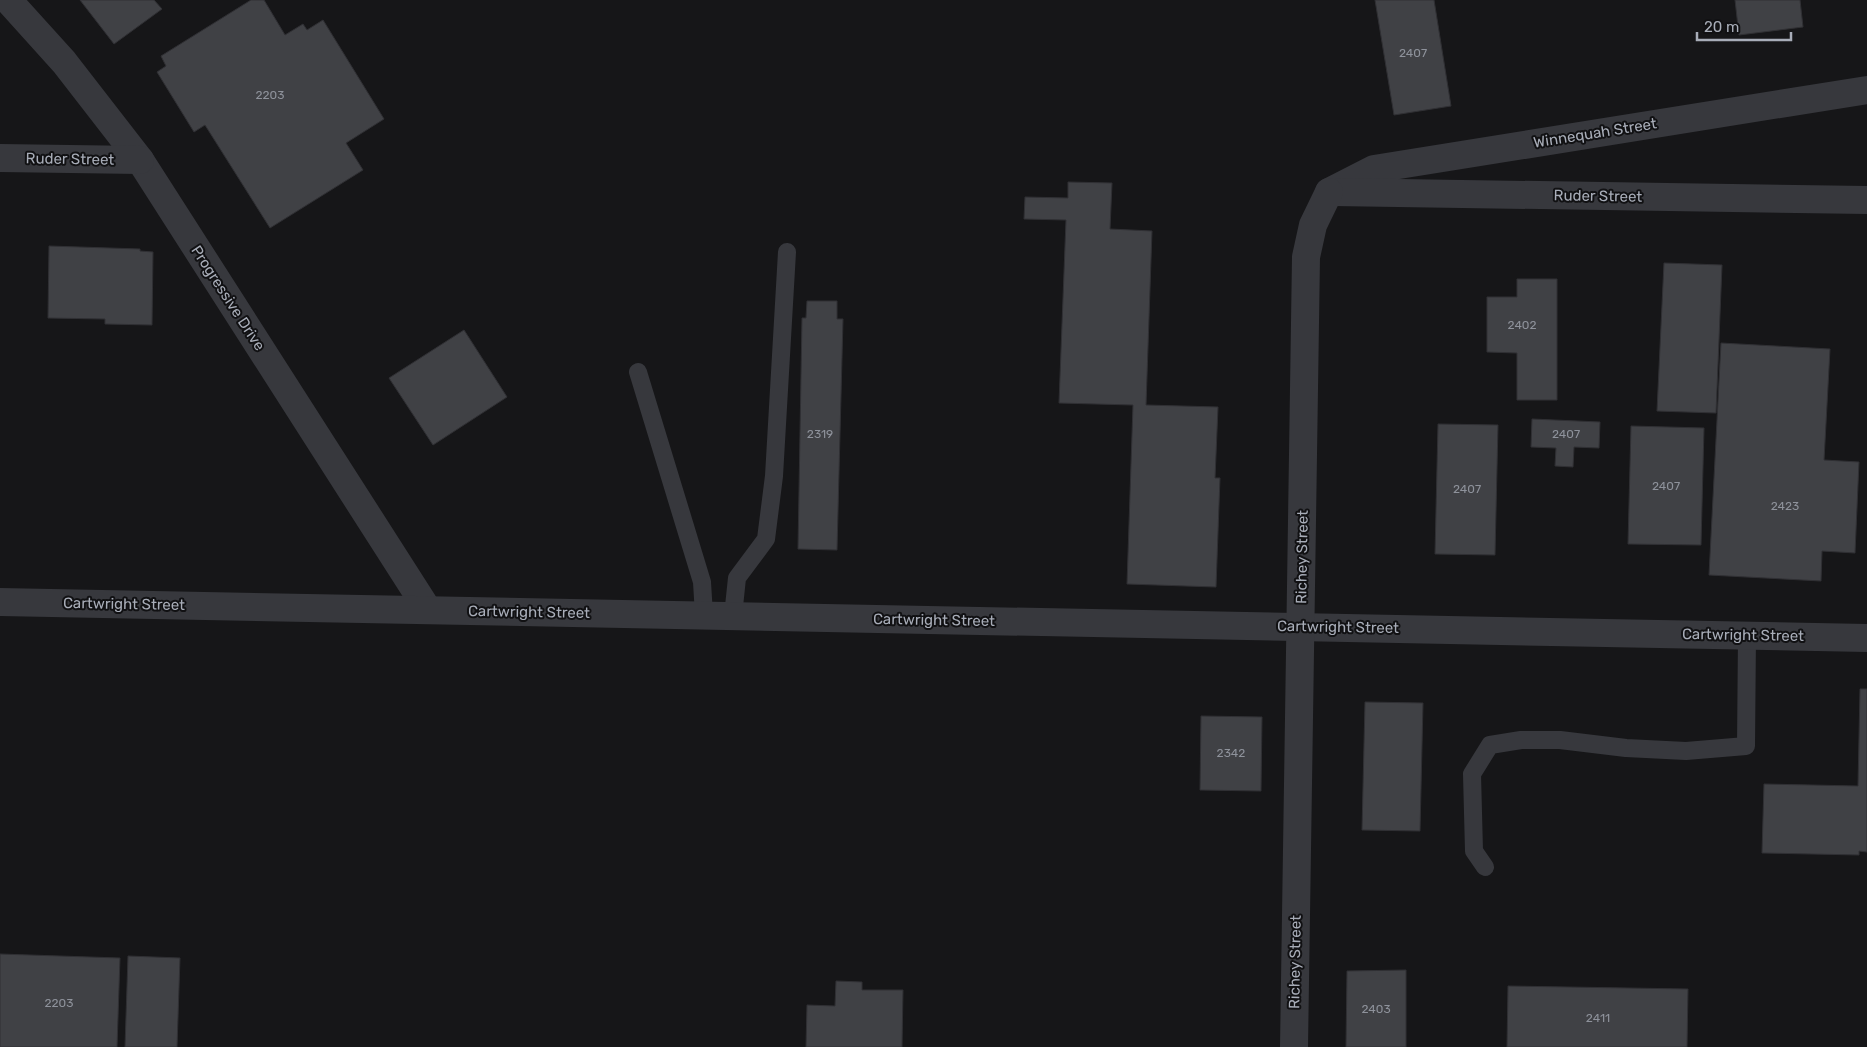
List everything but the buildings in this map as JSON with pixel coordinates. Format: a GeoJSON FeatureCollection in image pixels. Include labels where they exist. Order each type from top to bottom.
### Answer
{"type":"FeatureCollection","features":[{"type":"Feature","properties":{"kind":"street","name":"Progressive Drive"},"geometry":{"type":"LineString","coordinates":[[8,0],[64,62],[140,160],[428,610]]}},
{"type":"Feature","properties":{"kind":"street","name":"Winnequah Street"},"geometry":{"type":"LineString","coordinates":[[1329,192],[1374,169],[1867,90]]}},
{"type":"Feature","properties":{"kind":"street","name":"Ruder Street"},"geometry":{"type":"LineString","coordinates":[[0,158],[140,160]]}},
{"type":"Feature","properties":{"kind":"street","name":"Ruder Street"},"geometry":{"type":"LineString","coordinates":[[1329,192],[1867,200]]}},
{"type":"Feature","properties":{"kind":"street","name":"Richey Street"},"geometry":{"type":"LineString","coordinates":[[1294,1047],[1306,257],[1313,225],[1329,192]]}},
{"type":"Feature","properties":{"kind":"street","name":"Cartwright Street"},"geometry":{"type":"LineString","coordinates":[[0,602],[1867,638]]}},
{"type":"Feature","properties":{"kind":"lane"},"geometry":{"type":"LineString","coordinates":[[734,616],[737,578],[766,539],[774,476],[787,252]]}},
{"type":"Feature","properties":{"kind":"lane"},"geometry":{"type":"LineString","coordinates":[[638,372],[702,582],[704,615]]}},
{"type":"Feature","properties":{"kind":"lane"},"geometry":{"type":"LineString","coordinates":[[1485,867],[1474,851],[1472,774],[1490,745],[1521,740],[1560,740],[1626,748],[1686,751],[1746,746],[1747,635]]}}]}
